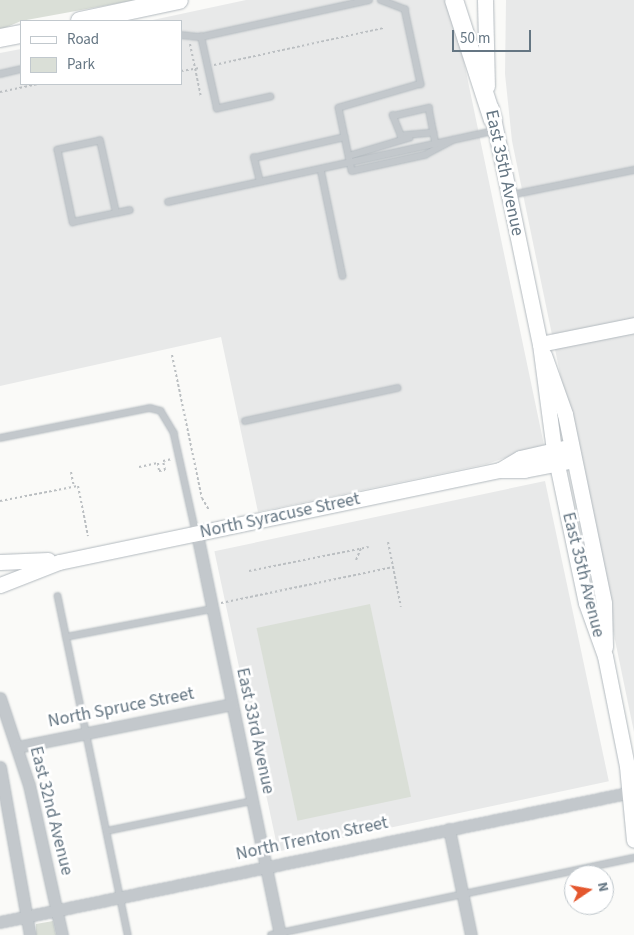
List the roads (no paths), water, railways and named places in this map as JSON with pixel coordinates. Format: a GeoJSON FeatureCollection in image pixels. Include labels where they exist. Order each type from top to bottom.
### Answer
{"type":"FeatureCollection","features":[{"type":"Feature","properties":{"kind":"main road"},"geometry":{"type":"LineString","coordinates":[[85,20],[179,0]]}},
{"type":"Feature","properties":{"kind":"main road"},"geometry":{"type":"LineString","coordinates":[[454,0],[494,126]]}},
{"type":"Feature","properties":{"kind":"main road"},"geometry":{"type":"LineString","coordinates":[[0,38],[20,34]]}},
{"type":"Feature","properties":{"kind":"street","name":"East 35th Avenue"},"geometry":{"type":"LineString","coordinates":[[485,0],[484,62],[494,126],[540,344],[555,457],[586,603],[605,656],[631,765],[634,840]]}},
{"type":"Feature","properties":{"kind":"street"},"geometry":{"type":"LineString","coordinates":[[540,344],[634,325]]}},
{"type":"Feature","properties":{"kind":"street","name":"East 35th Avenue"},"geometry":{"type":"LineString","coordinates":[[540,344],[558,392],[604,603],[605,656]]}},
{"type":"Feature","properties":{"kind":"street","name":"North Syracuse Street"},"geometry":{"type":"LineString","coordinates":[[0,585],[59,562],[500,470],[520,458],[555,457],[572,453]]}},
{"type":"Feature","properties":{"kind":"street","name":"East 33rd Avenue"},"geometry":{"type":"LineString","coordinates":[[196,534],[266,867],[276,934]]}},
{"type":"Feature","properties":{"kind":"street","name":"North Syracuse Street"},"geometry":{"type":"LineString","coordinates":[[0,562],[59,562]]}},
{"type":"Feature","properties":{"kind":"street","name":"East 32nd Avenue"},"geometry":{"type":"LineString","coordinates":[[0,698],[17,747],[62,935]]}},
{"type":"Feature","properties":{"kind":"street","name":"North Spruce Street"},"geometry":{"type":"LineString","coordinates":[[17,747],[232,704]]}},
{"type":"Feature","properties":{"kind":"street"},"geometry":{"type":"LineString","coordinates":[[0,767],[30,935]]}},
{"type":"Feature","properties":{"kind":"street","name":"North Trenton Street"},"geometry":{"type":"LineString","coordinates":[[0,922],[449,829],[633,794]]}},
{"type":"Feature","properties":{"kind":"street"},"geometry":{"type":"LineString","coordinates":[[449,829],[471,935]]}},
{"type":"Feature","properties":{"kind":"lane"},"geometry":{"type":"LineString","coordinates":[[184,34],[202,37],[369,0]]}},
{"type":"Feature","properties":{"kind":"lane"},"geometry":{"type":"LineString","coordinates":[[381,0],[405,9],[420,84],[339,108],[352,171],[424,155],[453,140]]}},
{"type":"Feature","properties":{"kind":"lane"},"geometry":{"type":"LineString","coordinates":[[202,37],[217,109],[271,97]]}},
{"type":"Feature","properties":{"kind":"lane"},"geometry":{"type":"LineString","coordinates":[[0,74],[20,69]]}},
{"type":"Feature","properties":{"kind":"lane"},"geometry":{"type":"LineString","coordinates":[[409,138],[396,131],[393,116],[429,108],[436,144]]}},
{"type":"Feature","properties":{"kind":"lane"},"geometry":{"type":"LineString","coordinates":[[168,202],[436,144],[494,126]]}},
{"type":"Feature","properties":{"kind":"lane"},"geometry":{"type":"LineString","coordinates":[[349,156],[409,138],[434,133]]}},
{"type":"Feature","properties":{"kind":"lane"},"geometry":{"type":"LineString","coordinates":[[260,182],[254,158],[345,137]]}},
{"type":"Feature","properties":{"kind":"lane"},"geometry":{"type":"LineString","coordinates":[[116,213],[100,141],[58,150],[73,222],[116,213],[130,210]]}},
{"type":"Feature","properties":{"kind":"lane"},"geometry":{"type":"LineString","coordinates":[[321,169],[343,276]]}},
{"type":"Feature","properties":{"kind":"lane"},"geometry":{"type":"LineString","coordinates":[[509,196],[634,170]]}},
{"type":"Feature","properties":{"kind":"lane"},"geometry":{"type":"LineString","coordinates":[[244,421],[397,388]]}},
{"type":"Feature","properties":{"kind":"lane"},"geometry":{"type":"LineString","coordinates":[[0,438],[150,408],[170,420],[196,534]]}},
{"type":"Feature","properties":{"kind":"lane"},"geometry":{"type":"LineString","coordinates":[[58,596],[128,935]]}},
{"type":"Feature","properties":{"kind":"lane"},"geometry":{"type":"LineString","coordinates":[[66,637],[212,607]]}},
{"type":"Feature","properties":{"kind":"lane"},"geometry":{"type":"LineString","coordinates":[[107,831],[252,801]]}},
{"type":"Feature","properties":{"kind":"lane"},"geometry":{"type":"LineString","coordinates":[[276,934],[634,858]]}}]}
